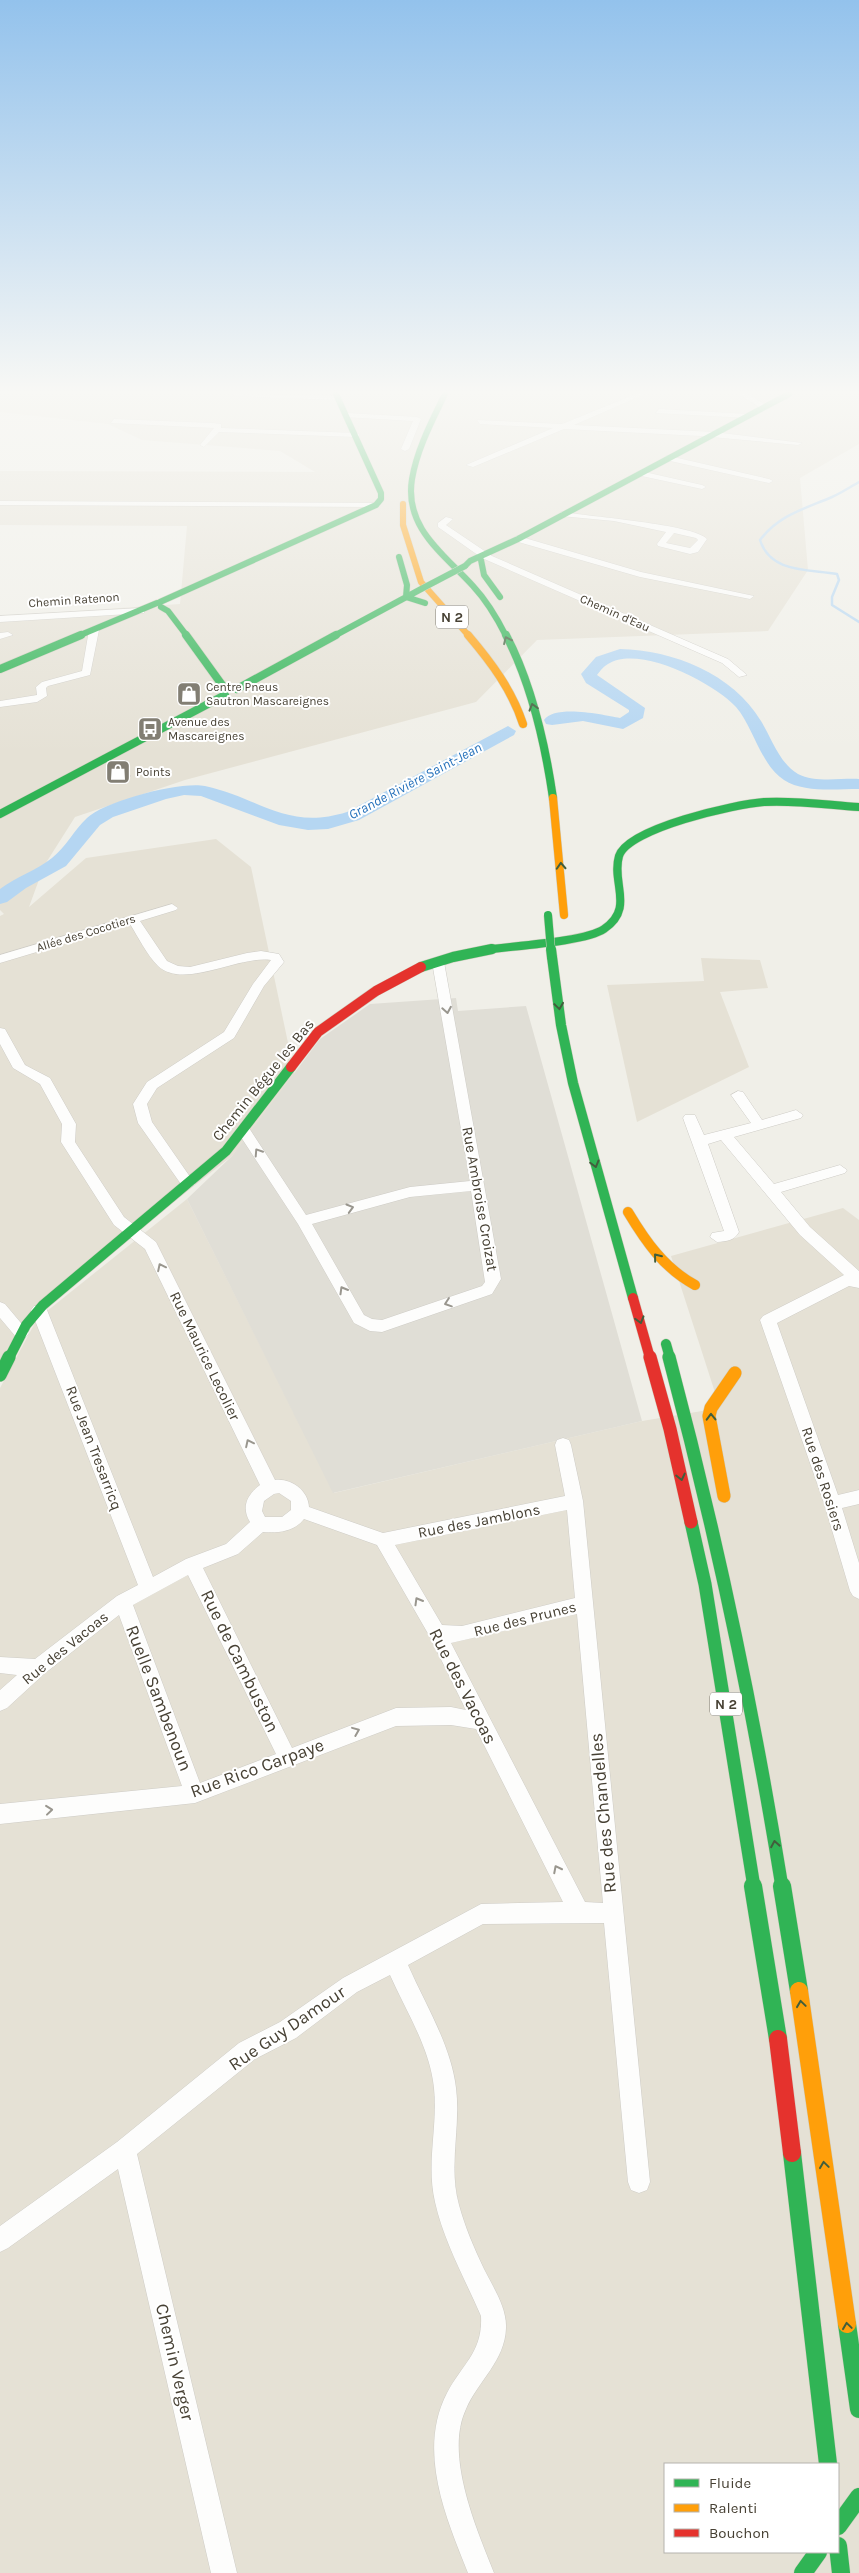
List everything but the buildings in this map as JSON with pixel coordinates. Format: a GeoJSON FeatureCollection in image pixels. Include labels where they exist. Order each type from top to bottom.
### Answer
{"type":"FeatureCollection","features":[{"type":"Feature","properties":{"kind":"main road"},"geometry":{"type":"LineString","coordinates":[[0,669],[94,630],[161,605],[360,514]]}},
{"type":"Feature","properties":{"kind":"main road"},"geometry":{"type":"LineString","coordinates":[[394,514],[393,530],[407,585],[406,597]]}},
{"type":"Feature","properties":{"kind":"main road","name":"N 2"},"geometry":{"type":"LineString","coordinates":[[403,514],[404,524],[421,582],[492,663],[518,708],[524,732],[495,682],[482,664],[424,603]]}},
{"type":"Feature","properties":{"kind":"main road","name":"N 2"},"geometry":{"type":"LineString","coordinates":[[414,514],[436,546],[463,573],[488,604],[527,685],[549,760],[556,800],[567,948]]}},
{"type":"Feature","properties":{"kind":"main road"},"geometry":{"type":"LineString","coordinates":[[426,514],[427,520],[436,531],[476,558]]}},
{"type":"Feature","properties":{"kind":"main road"},"geometry":{"type":"LineString","coordinates":[[0,814],[225,692],[237,689],[476,558],[518,539],[564,514]]}},
{"type":"Feature","properties":{"kind":"main road"},"geometry":{"type":"LineString","coordinates":[[476,558],[472,566],[484,575],[507,610]]}},
{"type":"Feature","properties":{"kind":"main road"},"geometry":{"type":"LineString","coordinates":[[407,585],[421,589]]}},
{"type":"Feature","properties":{"kind":"main road"},"geometry":{"type":"LineString","coordinates":[[421,589],[419,596],[424,603]]}},
{"type":"Feature","properties":{"kind":"main road"},"geometry":{"type":"LineString","coordinates":[[406,597],[424,603]]}},
{"type":"Feature","properties":{"kind":"main road"},"geometry":{"type":"LineString","coordinates":[[161,605],[225,692]]}},
{"type":"Feature","properties":{"kind":"main road"},"geometry":{"type":"LineString","coordinates":[[517,630],[528,671],[527,685]]}},
{"type":"Feature","properties":{"kind":"main road"},"geometry":{"type":"LineString","coordinates":[[536,767],[544,817],[545,846]]}},
{"type":"Feature","properties":{"kind":"main road","name":"Chemin Bégue les Bas"},"geometry":{"type":"LineString","coordinates":[[0,1375],[21,1333],[39,1310],[226,1152],[244,1131],[318,1032],[397,979],[438,962],[596,933],[608,928],[616,919],[620,906],[620,876],[617,861],[619,852],[634,838],[648,831],[750,804],[766,802],[859,807]]}},
{"type":"Feature","properties":{"kind":"main road","name":"N 2"},"geometry":{"type":"LineString","coordinates":[[548,910],[561,1025],[573,1083],[670,1429],[706,1584],[778,2036],[828,2463]]}},
{"type":"Feature","properties":{"kind":"main road"},"geometry":{"type":"LineString","coordinates":[[639,1250],[626,1208],[656,1256],[683,1281],[695,1285]]}},
{"type":"Feature","properties":{"kind":"main road","name":"N 2"},"geometry":{"type":"LineString","coordinates":[[663,1335],[707,1500],[737,1638],[793,1948],[859,2409]]}},
{"type":"Feature","properties":{"kind":"main road"},"geometry":{"type":"LineString","coordinates":[[726,1511],[709,1416],[711,1408],[735,1373]]}},
{"type":"Feature","properties":{"kind":"main road"},"geometry":{"type":"LineString","coordinates":[[737,1638],[741,1605]]}},
{"type":"Feature","properties":{"kind":"main road"},"geometry":{"type":"LineString","coordinates":[[839,2525],[859,2497]]}},
{"type":"Feature","properties":{"kind":"main road"},"geometry":{"type":"LineString","coordinates":[[803,2573],[817,2553]]}},
{"type":"Feature","properties":{"kind":"main road"},"geometry":{"type":"LineString","coordinates":[[839,2553],[841,2573]]}},
{"type":"Feature","properties":{"kind":"street"},"geometry":{"type":"LineString","coordinates":[[564,514],[579,518],[605,517],[672,530]]}},
{"type":"Feature","properties":{"kind":"street","name":"Chemin d'Eau"},"geometry":{"type":"LineString","coordinates":[[449,519],[441,524],[470,548],[476,558],[699,649],[725,661],[742,675]]}},
{"type":"Feature","properties":{"kind":"street"},"geometry":{"type":"LineString","coordinates":[[518,539],[640,574],[750,596]]}},
{"type":"Feature","properties":{"kind":"street","name":"Chemin Ratenon"},"geometry":{"type":"LineString","coordinates":[[0,620],[161,605]]}},
{"type":"Feature","properties":{"kind":"street"},"geometry":{"type":"LineString","coordinates":[[0,704],[36,699],[42,696],[41,687],[44,684],[87,672],[94,630]]}},
{"type":"Feature","properties":{"kind":"street","name":"Allée des Cocotiers"},"geometry":{"type":"LineString","coordinates":[[0,959],[132,918],[172,908]]}},
{"type":"Feature","properties":{"kind":"street"},"geometry":{"type":"LineString","coordinates":[[132,918],[163,964],[170,969],[189,971],[259,956],[275,957],[278,962],[259,984],[229,1035],[152,1084],[140,1104],[144,1123],[188,1184]]}},
{"type":"Feature","properties":{"kind":"street","name":"Rue Ambroise Croizat"},"geometry":{"type":"LineString","coordinates":[[244,1131],[303,1221],[360,1319],[373,1326],[382,1326],[487,1290],[492,1285],[494,1279],[479,1185],[438,962]]}},
{"type":"Feature","properties":{"kind":"street","name":"Rue Maurice Lecolier"},"geometry":{"type":"LineString","coordinates":[[0,1032],[20,1068],[45,1081],[69,1124],[68,1142],[119,1221],[151,1246],[270,1487]]}},
{"type":"Feature","properties":{"kind":"street"},"geometry":{"type":"LineString","coordinates":[[738,1095],[759,1125]]}},
{"type":"Feature","properties":{"kind":"street"},"geometry":{"type":"LineString","coordinates":[[700,1142],[717,1134],[725,1135],[796,1115]]}},
{"type":"Feature","properties":{"kind":"street"},"geometry":{"type":"LineString","coordinates":[[690,1118],[732,1232],[728,1236],[717,1237]]}},
{"type":"Feature","properties":{"kind":"street"},"geometry":{"type":"LineString","coordinates":[[725,1135],[804,1231],[859,1281]]}},
{"type":"Feature","properties":{"kind":"street"},"geometry":{"type":"LineString","coordinates":[[771,1190],[840,1170]]}},
{"type":"Feature","properties":{"kind":"street"},"geometry":{"type":"LineString","coordinates":[[303,1221],[410,1192],[479,1185]]}},
{"type":"Feature","properties":{"kind":"street","name":"Rue des Rosiers"},"geometry":{"type":"LineString","coordinates":[[859,1281],[847,1280],[768,1320],[832,1503],[859,1591]]}},
{"type":"Feature","properties":{"kind":"street"},"geometry":{"type":"LineString","coordinates":[[0,1308],[21,1333]]}},
{"type":"Feature","properties":{"kind":"street","name":"Rue Jean Tresarricq"},"geometry":{"type":"LineString","coordinates":[[39,1310],[148,1587]]}},
{"type":"Feature","properties":{"kind":"street","name":"Rue des Chandelles"},"geometry":{"type":"LineString","coordinates":[[563,1445],[575,1501],[612,1913],[639,2182]]}},
{"type":"Feature","properties":{"kind":"street"},"geometry":{"type":"LineString","coordinates":[[280,1486],[290,1489],[297,1494],[301,1502],[300,1511],[290,1523],[281,1526],[260,1524],[253,1512],[252,1505],[256,1497],[270,1487],[280,1486]]}},
{"type":"Feature","properties":{"kind":"street"},"geometry":{"type":"LineString","coordinates":[[832,1503],[859,1497]]}},
{"type":"Feature","properties":{"kind":"street","name":"Rue des Jamblons"},"geometry":{"type":"LineString","coordinates":[[383,1540],[575,1501]]}},
{"type":"Feature","properties":{"kind":"street"},"geometry":{"type":"LineString","coordinates":[[300,1511],[383,1540]]}},
{"type":"Feature","properties":{"kind":"street","name":"Rue des Vacoas"},"geometry":{"type":"LineString","coordinates":[[0,1702],[38,1668],[123,1602],[192,1564],[232,1549],[260,1524]]}},
{"type":"Feature","properties":{"kind":"street","name":"Rue des Vacoas"},"geometry":{"type":"LineString","coordinates":[[383,1540],[436,1631],[579,1912]]}},
{"type":"Feature","properties":{"kind":"street","name":"Rue de Cambuston"},"geometry":{"type":"LineString","coordinates":[[192,1564],[288,1759]]}},
{"type":"Feature","properties":{"kind":"street","name":"Ruelle Sambenoun"},"geometry":{"type":"LineString","coordinates":[[123,1602],[195,1794]]}},
{"type":"Feature","properties":{"kind":"street","name":"Rue des Prunes"},"geometry":{"type":"LineString","coordinates":[[436,1631],[449,1635],[462,1634],[584,1604]]}},
{"type":"Feature","properties":{"kind":"street"},"geometry":{"type":"LineString","coordinates":[[0,1665],[38,1668]]}},
{"type":"Feature","properties":{"kind":"street","name":"Rue Rico Carpaye"},"geometry":{"type":"LineString","coordinates":[[0,1814],[195,1794],[396,1717],[452,1716],[481,1721]]}},
{"type":"Feature","properties":{"kind":"street","name":"Rue Guy Damour"},"geometry":{"type":"LineString","coordinates":[[0,2240],[125,2150],[247,2052],[288,2030],[350,1985],[481,1914],[493,1912],[612,1913]]}},
{"type":"Feature","properties":{"kind":"street"},"geometry":{"type":"LineString","coordinates":[[395,1961],[443,2078],[446,2099],[442,2165],[446,2195],[454,2224],[493,2315],[495,2327],[494,2339],[484,2364],[455,2404],[446,2451],[449,2480],[457,2511],[482,2573]]}},
{"type":"Feature","properties":{"kind":"street","name":"Chemin Verger"},"geometry":{"type":"LineString","coordinates":[[125,2150],[224,2573]]}},
{"type":"Feature","properties":{"kind":"shaded area"},"geometry":{"type":"Polygon","coordinates":[[[0,514],[803,514],[808,570],[768,631],[537,640],[476,702],[185,780],[75,817],[44,866],[29,907],[86,858],[216,839],[251,867],[295,1076],[232,1156],[26,1318],[0,1361],[0,916],[4,914],[0,910],[0,616],[180,604],[187,526],[0,525],[0,514]]]}},
{"type":"Feature","properties":{"kind":"shaded area"},"geometry":{"type":"Polygon","coordinates":[[[701,958],[760,960],[768,988],[720,992],[749,1067],[637,1122],[607,985],[704,981],[701,958]]]}},
{"type":"Feature","properties":{"kind":"shaded area"},"geometry":{"type":"Polygon","coordinates":[[[456,998],[458,1011],[526,1006],[642,1421],[333,1493],[187,1199],[232,1156],[320,1039],[370,1004],[456,998]]]}},
{"type":"Feature","properties":{"kind":"shaded area"},"geometry":{"type":"Polygon","coordinates":[[[187,1199],[334,1493],[642,1421],[720,1408],[671,1256],[843,1208],[859,1220],[859,2573],[0,2573],[0,1388],[37,1319],[187,1199]]]}},
{"type":"Feature","properties":{"kind":"waterway"},"geometry":{"type":"LineString","coordinates":[[793,514],[775,524],[760,540],[765,551],[772,559],[781,564],[803,570],[837,574],[839,580],[832,597],[832,605],[859,622]]}},
{"type":"Feature","properties":{"kind":"waterway","name":"Grande Rivière Saint-Jean"},"geometry":{"type":"LineString","coordinates":[[552,720],[583,716],[623,724],[637,714],[637,708],[592,680],[589,674],[602,660],[620,654],[641,654],[687,668],[708,679],[740,702],[778,764],[791,777],[814,783],[859,784]]}},
{"type":"Feature","properties":{"kind":"waterway","name":"Grande Rivière Saint-Jean"},"geometry":{"type":"LineString","coordinates":[[0,898],[19,884],[59,862],[94,821],[107,813],[162,794],[184,790],[203,791],[285,821],[308,825],[328,824],[353,816],[508,731]]}},
{"type":"Feature","properties":{"kind":"traffic: fast"},"geometry":{"type":"LineString","coordinates":[[160,602],[356,514]]}},
{"type":"Feature","properties":{"kind":"traffic: fast"},"geometry":{"type":"LineString","coordinates":[[414,514],[417,523],[432,545],[481,595],[508,639],[529,692],[537,720],[553,798]]}},
{"type":"Feature","properties":{"kind":"traffic: fast"},"geometry":{"type":"LineString","coordinates":[[465,566],[470,561],[518,539],[565,514]]}},
{"type":"Feature","properties":{"kind":"traffic: fast"},"geometry":{"type":"LineString","coordinates":[[399,557],[407,585],[406,597],[425,603]]}},
{"type":"Feature","properties":{"kind":"traffic: fast"},"geometry":{"type":"LineString","coordinates":[[481,560],[484,575],[500,597]]}},
{"type":"Feature","properties":{"kind":"traffic: fast"},"geometry":{"type":"LineString","coordinates":[[423,588],[465,566]]}},
{"type":"Feature","properties":{"kind":"traffic: fast"},"geometry":{"type":"LineString","coordinates":[[237,689],[423,588]]}},
{"type":"Feature","properties":{"kind":"traffic: fast"},"geometry":{"type":"LineString","coordinates":[[0,669],[157,603]]}},
{"type":"Feature","properties":{"kind":"traffic: fast"},"geometry":{"type":"LineString","coordinates":[[161,607],[168,611],[225,689]]}},
{"type":"Feature","properties":{"kind":"traffic: fast"},"geometry":{"type":"LineString","coordinates":[[0,814],[225,695]]}},
{"type":"Feature","properties":{"kind":"traffic: fast"},"geometry":{"type":"LineString","coordinates":[[421,967],[470,953],[581,937],[594,934],[605,928],[615,919],[619,909],[621,899],[618,866],[619,856],[623,848],[632,840],[663,826],[701,815],[766,802],[859,807]]}},
{"type":"Feature","properties":{"kind":"traffic: fast"},"geometry":{"type":"LineString","coordinates":[[548,915],[552,957]]}},
{"type":"Feature","properties":{"kind":"traffic: fast"},"geometry":{"type":"LineString","coordinates":[[552,957],[561,1025],[573,1083],[633,1298]]}},
{"type":"Feature","properties":{"kind":"traffic: fast"},"geometry":{"type":"LineString","coordinates":[[0,1375],[26,1325],[43,1305],[226,1151],[291,1067]]}},
{"type":"Feature","properties":{"kind":"traffic: fast"},"geometry":{"type":"LineString","coordinates":[[666,1344],[709,1509],[741,1656],[768,1799],[799,1991]]}},
{"type":"Feature","properties":{"kind":"traffic: fast"},"geometry":{"type":"LineString","coordinates":[[691,1522],[705,1584],[778,2039]]}},
{"type":"Feature","properties":{"kind":"traffic: fast"},"geometry":{"type":"LineString","coordinates":[[792,2153],[828,2463]]}},
{"type":"Feature","properties":{"kind":"traffic: fast"},"geometry":{"type":"LineString","coordinates":[[847,2324],[859,2409]]}},
{"type":"Feature","properties":{"kind":"traffic: fast"},"geometry":{"type":"LineString","coordinates":[[839,2525],[859,2497]]}},
{"type":"Feature","properties":{"kind":"traffic: fast"},"geometry":{"type":"LineString","coordinates":[[803,2573],[817,2553]]}},
{"type":"Feature","properties":{"kind":"traffic: fast"},"geometry":{"type":"LineString","coordinates":[[839,2553],[841,2573]]}},
{"type":"Feature","properties":{"kind":"traffic: slow"},"geometry":{"type":"LineString","coordinates":[[403,514],[403,525],[421,582],[492,663],[518,708],[523,724]]}},
{"type":"Feature","properties":{"kind":"traffic: slow"},"geometry":{"type":"LineString","coordinates":[[553,798],[564,915]]}},
{"type":"Feature","properties":{"kind":"traffic: slow"},"geometry":{"type":"LineString","coordinates":[[628,1212],[648,1244],[664,1263],[683,1279],[695,1285]]}},
{"type":"Feature","properties":{"kind":"traffic: slow"},"geometry":{"type":"LineString","coordinates":[[724,1496],[709,1416],[711,1408],[735,1373]]}},
{"type":"Feature","properties":{"kind":"traffic: slow"},"geometry":{"type":"LineString","coordinates":[[799,1991],[847,2324]]}},
{"type":"Feature","properties":{"kind":"traffic: jam"},"geometry":{"type":"LineString","coordinates":[[291,1067],[318,1032],[376,991],[421,967]]}},
{"type":"Feature","properties":{"kind":"traffic: jam"},"geometry":{"type":"LineString","coordinates":[[633,1298],[670,1429],[691,1522]]}},
{"type":"Feature","properties":{"kind":"traffic: jam"},"geometry":{"type":"LineString","coordinates":[[778,2039],[792,2153]]}},
{"type":"Feature","properties":{"kind":"place","name":"Centre Pneus Sautron Mascareignes"},"geometry":{"type":"Point","coordinates":[189,694]}},
{"type":"Feature","properties":{"kind":"place","name":"Avenue des Mascareignes"},"geometry":{"type":"Point","coordinates":[150,729]}},
{"type":"Feature","properties":{"kind":"place","name":"Points"},"geometry":{"type":"Point","coordinates":[118,772]}}]}
